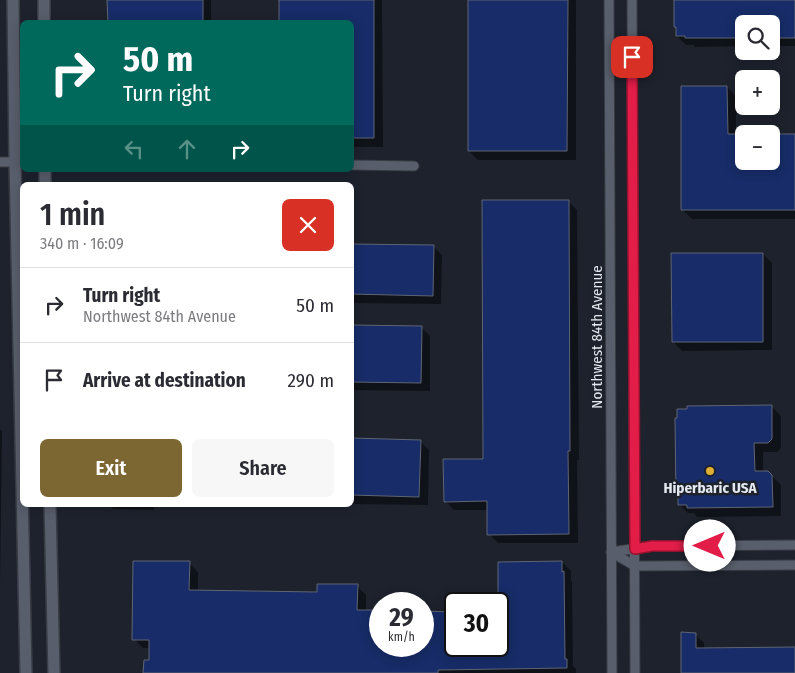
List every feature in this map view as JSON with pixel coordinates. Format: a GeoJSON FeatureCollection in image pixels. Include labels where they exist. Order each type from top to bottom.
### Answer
{"type":"FeatureCollection","features":[{"type":"Feature","properties":{"kind":"street"},"geometry":{"type":"LineString","coordinates":[[13,0],[18,162],[20,330]]}},
{"type":"Feature","properties":{"kind":"street"},"geometry":{"type":"LineString","coordinates":[[44,0],[44,20]]}},
{"type":"Feature","properties":{"kind":"street","name":"Northwest 84th Avenue"},"geometry":{"type":"LineString","coordinates":[[609,0],[612,673]]}},
{"type":"Feature","properties":{"kind":"street"},"geometry":{"type":"LineString","coordinates":[[632,0],[635,673]]}},
{"type":"Feature","properties":{"kind":"street"},"geometry":{"type":"LineString","coordinates":[[0,162],[18,162]]}},
{"type":"Feature","properties":{"kind":"street"},"geometry":{"type":"LineString","coordinates":[[354,165],[414,166]]}},
{"type":"Feature","properties":{"kind":"street"},"geometry":{"type":"LineString","coordinates":[[22,507],[26,673]]}},
{"type":"Feature","properties":{"kind":"street"},"geometry":{"type":"LineString","coordinates":[[50,507],[54,673]]}},
{"type":"Feature","properties":{"kind":"street"},"geometry":{"type":"LineString","coordinates":[[611,552],[652,546],[795,545]]}},
{"type":"Feature","properties":{"kind":"street"},"geometry":{"type":"LineString","coordinates":[[611,552],[634,566],[795,565]]}},
{"type":"Feature","properties":{"kind":"building"},"geometry":{"type":"Polygon","coordinates":[[[107,0],[203,0],[203,20],[108,20],[107,0]]]}},
{"type":"Feature","properties":{"kind":"building"},"geometry":{"type":"Polygon","coordinates":[[[279,0],[374,0],[374,138],[354,138],[354,20],[279,20],[279,0]]]}},
{"type":"Feature","properties":{"kind":"building"},"geometry":{"type":"Polygon","coordinates":[[[468,0],[568,0],[567,151],[468,151],[468,0]]]}},
{"type":"Feature","properties":{"kind":"building"},"geometry":{"type":"Polygon","coordinates":[[[674,0],[795,0],[795,38],[780,38],[780,15],[735,15],[735,38],[685,38],[685,36],[676,36],[676,27],[674,27],[674,0]]]}},
{"type":"Feature","properties":{"kind":"building"},"geometry":{"type":"Polygon","coordinates":[[[681,86],[727,86],[728,134],[735,134],[735,170],[780,170],[780,134],[795,134],[795,210],[681,210],[681,86]]]}},
{"type":"Feature","properties":{"kind":"building"},"geometry":{"type":"Polygon","coordinates":[[[482,200],[569,200],[569,534],[487,535],[487,501],[444,502],[443,459],[483,459],[482,200]]]}},
{"type":"Feature","properties":{"kind":"building"},"geometry":{"type":"Polygon","coordinates":[[[354,244],[434,245],[433,296],[354,294],[354,244]]]}},
{"type":"Feature","properties":{"kind":"building"},"geometry":{"type":"Polygon","coordinates":[[[671,253],[763,253],[763,342],[672,342],[671,253]]]}},
{"type":"Feature","properties":{"kind":"building"},"geometry":{"type":"Polygon","coordinates":[[[354,325],[422,326],[421,383],[354,382],[354,325]]]}},
{"type":"Feature","properties":{"kind":"building"},"geometry":{"type":"Polygon","coordinates":[[[772,405],[772,439],[768,443],[754,443],[755,471],[768,471],[772,475],[773,507],[687,508],[687,505],[678,505],[678,496],[676,496],[675,418],[677,418],[677,409],[687,409],[687,406],[772,405]]]}},
{"type":"Feature","properties":{"kind":"building"},"geometry":{"type":"Polygon","coordinates":[[[354,438],[421,440],[419,497],[354,495],[354,438]]]}},
{"type":"Feature","properties":{"kind":"building"},"geometry":{"type":"Polygon","coordinates":[[[133,561],[190,561],[189,590],[317,592],[317,584],[358,584],[357,610],[369,610],[369,657],[434,657],[434,611],[444,612],[444,657],[509,657],[509,592],[498,592],[498,562],[562,561],[562,572],[564,571],[565,659],[567,659],[567,668],[438,670],[438,673],[143,673],[144,660],[149,660],[149,640],[132,640],[133,561]]]}},
{"type":"Feature","properties":{"kind":"building"},"geometry":{"type":"Polygon","coordinates":[[[681,632],[696,633],[696,648],[795,647],[795,673],[681,673],[681,632]]]}},
{"type":"Feature","properties":{"kind":"place","name":"Hiperbaric USA"},"geometry":{"type":"Point","coordinates":[710,471]}},
{"type":"Feature","properties":{"kind":"route"},"geometry":{"type":"LineString","coordinates":[[632,57],[635,549],[652,546],[710,546]]}}]}
